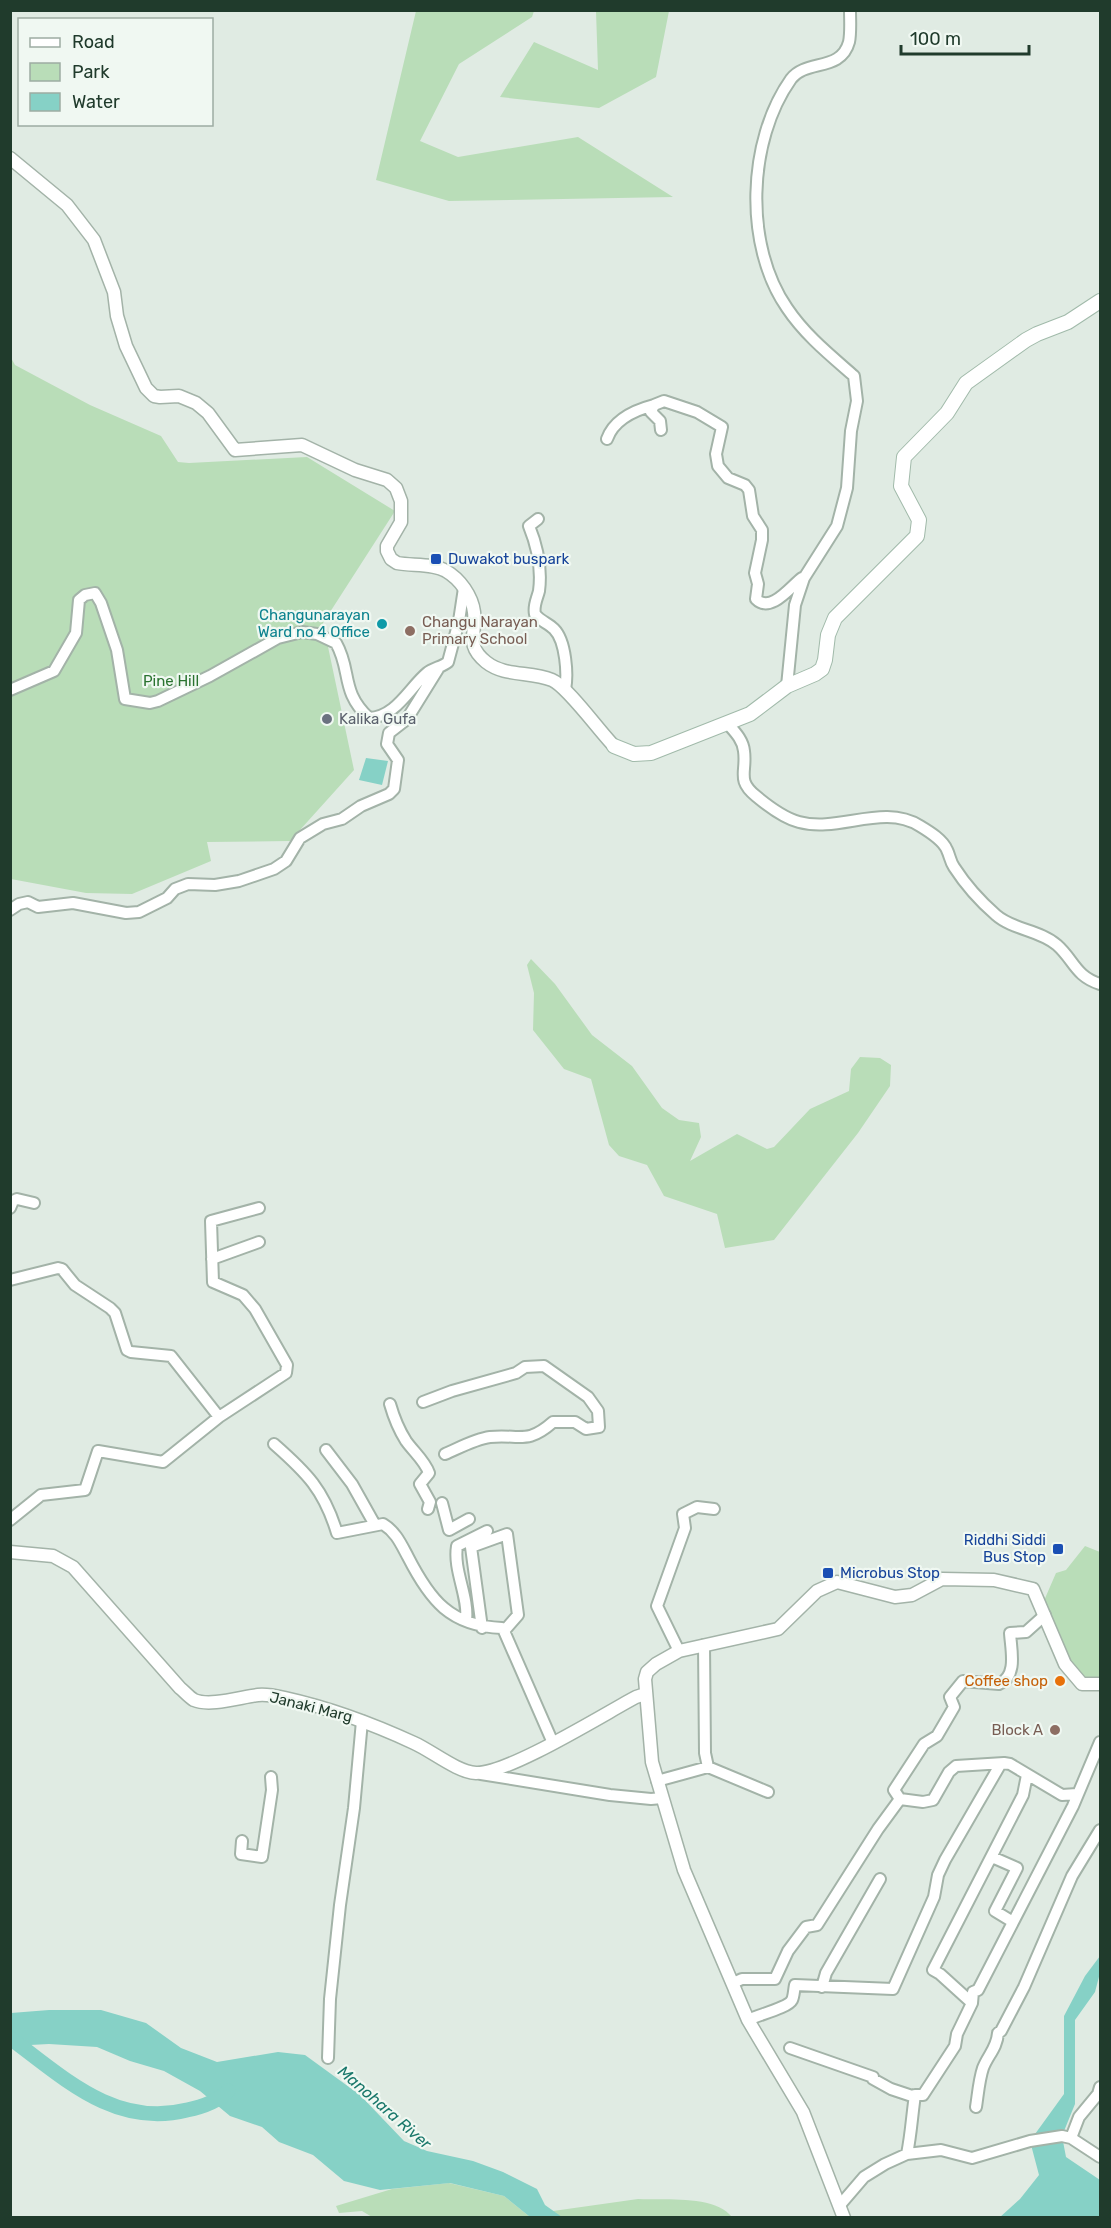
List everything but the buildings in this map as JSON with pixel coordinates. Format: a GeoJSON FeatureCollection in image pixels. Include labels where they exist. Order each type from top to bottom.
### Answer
{"type":"FeatureCollection","features":[{"type":"Feature","properties":{"kind":"main road"},"geometry":{"type":"LineString","coordinates":[[614,746],[634,754],[651,753],[750,714],[787,686],[822,669],[828,635],[835,618],[917,536],[919,520],[901,486],[904,457],[947,413],[966,383],[1026,340],[1068,322],[1101,301]]}},
{"type":"Feature","properties":{"kind":"street"},"geometry":{"type":"LineString","coordinates":[[787,686],[795,605],[804,578],[837,526],[847,488],[851,431],[857,401],[854,376],[803,329],[786,306],[772,281],[761,249],[755,214],[758,174],[773,109],[792,78],[800,70],[827,64],[843,55],[850,40],[850,10]]}},
{"type":"Feature","properties":{"kind":"street"},"geometry":{"type":"LineString","coordinates":[[10,159],[67,205],[94,240],[114,292],[117,316],[126,346],[149,392],[160,398],[187,398],[195,403],[208,413],[235,450],[302,445],[355,470],[387,480],[396,488],[401,501],[401,522],[387,546],[392,560],[397,563],[436,567],[447,571],[469,596],[475,614],[472,642],[479,655],[498,669],[553,680],[565,690],[614,746]]}},
{"type":"Feature","properties":{"kind":"street"},"geometry":{"type":"LineString","coordinates":[[607,439],[609,432],[622,419],[637,409],[664,401],[697,412],[722,427],[716,454],[718,466],[729,478],[745,485],[749,490],[753,516],[762,531],[755,573],[758,584],[756,599],[764,604],[780,598],[804,578]]}},
{"type":"Feature","properties":{"kind":"street"},"geometry":{"type":"LineString","coordinates":[[654,405],[651,412],[660,421],[661,430]]}},
{"type":"Feature","properties":{"kind":"street"},"geometry":{"type":"LineString","coordinates":[[537,519],[529,526],[540,565],[534,609],[537,618],[554,629],[561,641],[566,671],[565,690]]}},
{"type":"Feature","properties":{"kind":"street"},"geometry":{"type":"LineString","coordinates":[[10,690],[54,671],[76,633],[79,600],[85,595],[95,593],[101,603],[117,650],[125,699],[150,703],[158,701],[210,676],[278,638],[302,632],[317,634],[336,643],[343,661],[349,691],[358,707],[369,718],[378,717],[400,703],[428,672],[448,662],[459,621],[464,588]]}},
{"type":"Feature","properties":{"kind":"street"},"geometry":{"type":"LineString","coordinates":[[10,910],[19,904],[28,902],[38,907],[73,903],[126,914],[139,912],[167,898],[175,889],[188,884],[215,885],[239,881],[274,869],[286,861],[300,838],[323,824],[342,819],[361,806],[389,794],[394,789],[398,760],[387,744],[389,733],[407,719],[440,666]]}},
{"type":"Feature","properties":{"kind":"street"},"geometry":{"type":"LineString","coordinates":[[728,724],[738,735],[744,751],[742,775],[744,782],[755,795],[777,811],[799,822],[811,824],[839,824],[886,817],[919,825],[940,840],[947,849],[950,861],[957,872],[999,918],[1049,939],[1059,947],[1078,971],[1093,982],[1101,984]]}},
{"type":"Feature","properties":{"kind":"street"},"geometry":{"type":"LineString","coordinates":[[10,1208],[13,1201],[17,1199],[34,1203]]}},
{"type":"Feature","properties":{"kind":"street"},"geometry":{"type":"LineString","coordinates":[[10,1520],[40,1495],[85,1491],[98,1451],[163,1462],[219,1417],[286,1373],[287,1365],[255,1309],[243,1295],[213,1281],[211,1221],[259,1208]]}},
{"type":"Feature","properties":{"kind":"street"},"geometry":{"type":"LineString","coordinates":[[212,1260],[259,1242]]}},
{"type":"Feature","properties":{"kind":"street"},"geometry":{"type":"LineString","coordinates":[[10,1280],[58,1268],[62,1269],[75,1285],[111,1308],[115,1313],[127,1350],[171,1356],[219,1417]]}},
{"type":"Feature","properties":{"kind":"street"},"geometry":{"type":"LineString","coordinates":[[423,1402],[452,1391],[516,1373],[525,1367],[543,1366],[588,1396],[598,1411],[599,1427],[586,1429],[575,1422],[553,1422],[542,1432],[526,1438],[490,1437],[445,1454]]}},
{"type":"Feature","properties":{"kind":"street"},"geometry":{"type":"LineString","coordinates":[[390,1404],[400,1431],[427,1467],[429,1473],[420,1484],[430,1502],[428,1509]]}},
{"type":"Feature","properties":{"kind":"street"},"geometry":{"type":"LineString","coordinates":[[274,1444],[314,1484],[328,1506],[337,1533],[383,1524],[395,1534],[424,1588],[448,1613],[482,1628],[502,1628],[553,1743]]}},
{"type":"Feature","properties":{"kind":"street"},"geometry":{"type":"LineString","coordinates":[[326,1450],[352,1484],[375,1525]]}},
{"type":"Feature","properties":{"kind":"street"},"geometry":{"type":"LineString","coordinates":[[442,1503],[449,1530],[470,1519]]}},
{"type":"Feature","properties":{"kind":"street"},"geometry":{"type":"LineString","coordinates":[[679,1651],[658,1613],[657,1606],[685,1528],[683,1514],[697,1507],[714,1509]]}},
{"type":"Feature","properties":{"kind":"street"},"geometry":{"type":"LineString","coordinates":[[466,1622],[468,1609],[458,1568],[457,1546],[487,1531]]}},
{"type":"Feature","properties":{"kind":"street"},"geometry":{"type":"LineString","coordinates":[[482,1628],[471,1547],[507,1534],[518,1616],[504,1631]]}},
{"type":"Feature","properties":{"kind":"street","name":"Janaki Marg"},"geometry":{"type":"LineString","coordinates":[[10,1552],[53,1556],[73,1567],[120,1617],[180,1688],[194,1700],[232,1700],[260,1695],[307,1703],[362,1721],[417,1744],[466,1771],[477,1773]]}},
{"type":"Feature","properties":{"kind":"street"},"geometry":{"type":"LineString","coordinates":[[844,2217],[803,2112],[748,2020],[684,1869],[652,1762],[645,1694],[647,1672],[679,1651],[720,1644],[778,1629],[817,1591],[837,1582],[896,1597],[912,1595],[942,1579],[994,1580],[1034,1589],[1065,1664],[1082,1684],[1101,1684]]}},
{"type":"Feature","properties":{"kind":"street"},"geometry":{"type":"LineString","coordinates":[[1045,1615],[1026,1632],[1010,1634],[1012,1668],[1005,1681],[999,1683],[963,1681],[950,1697],[954,1707],[936,1736],[924,1744],[894,1790],[900,1799],[923,1802],[933,1800],[949,1772],[956,1766],[1004,1763],[1010,1764],[1062,1795],[1077,1794]]}},
{"type":"Feature","properties":{"kind":"street"},"geometry":{"type":"LineString","coordinates":[[704,1645],[705,1753],[708,1767]]}},
{"type":"Feature","properties":{"kind":"street"},"geometry":{"type":"LineString","coordinates":[[477,1773],[507,1764],[553,1743],[626,1702],[645,1694]]}},
{"type":"Feature","properties":{"kind":"street"},"geometry":{"type":"LineString","coordinates":[[328,2058],[330,1999],[354,1808],[362,1721]]}},
{"type":"Feature","properties":{"kind":"street"},"geometry":{"type":"LineString","coordinates":[[790,2048],[873,2077],[891,2089],[915,2097],[923,2095],[956,2046],[957,2034],[972,2003],[973,1992],[978,1990],[1100,1746]]}},
{"type":"Feature","properties":{"kind":"street"},"geometry":{"type":"LineString","coordinates":[[733,1983],[742,1979],[775,1979],[795,1985],[893,1989],[933,1898],[938,1875],[945,1860],[1000,1765],[1004,1763]]}},
{"type":"Feature","properties":{"kind":"street"},"geometry":{"type":"LineString","coordinates":[[657,1781],[708,1767],[768,1792]]}},
{"type":"Feature","properties":{"kind":"street"},"geometry":{"type":"LineString","coordinates":[[477,1773],[610,1795],[662,1798]]}},
{"type":"Feature","properties":{"kind":"street"},"geometry":{"type":"LineString","coordinates":[[972,2003],[933,1970],[1023,1795],[1027,1775]]}},
{"type":"Feature","properties":{"kind":"street"},"geometry":{"type":"LineString","coordinates":[[242,1841],[241,1854],[262,1857],[272,1790],[271,1777]]}},
{"type":"Feature","properties":{"kind":"street"},"geometry":{"type":"LineString","coordinates":[[775,1979],[788,1951],[806,1927],[817,1925],[878,1829],[900,1799]]}},
{"type":"Feature","properties":{"kind":"street"},"geometry":{"type":"LineString","coordinates":[[976,2107],[982,2071],[995,2050],[998,2033],[1024,1987],[1072,1876],[1101,1830]]}},
{"type":"Feature","properties":{"kind":"street"},"geometry":{"type":"LineString","coordinates":[[992,1857],[1017,1868],[995,1911],[1013,1922]]}},
{"type":"Feature","properties":{"kind":"street"},"geometry":{"type":"LineString","coordinates":[[822,1987],[826,1972],[880,1879]]}},
{"type":"Feature","properties":{"kind":"street"},"geometry":{"type":"LineString","coordinates":[[748,2020],[787,2005],[792,2000],[795,1985]]}},
{"type":"Feature","properties":{"kind":"street"},"geometry":{"type":"LineString","coordinates":[[1071,2138],[1079,2117],[1101,2087]]}},
{"type":"Feature","properties":{"kind":"street"},"geometry":{"type":"LineString","coordinates":[[907,2154],[915,2097]]}},
{"type":"Feature","properties":{"kind":"street"},"geometry":{"type":"LineString","coordinates":[[840,2205],[864,2177],[907,2154],[941,2150],[972,2158],[1030,2141],[1062,2136],[1071,2138],[1101,2157]]}},
{"type":"Feature","properties":{"kind":"green space"},"geometry":{"type":"Polygon","coordinates":[[[416,11],[534,11],[532,17],[459,64],[420,141],[458,157],[578,137],[673,197],[449,201],[376,180],[416,11]]]}},
{"type":"Feature","properties":{"kind":"green space"},"geometry":{"type":"Polygon","coordinates":[[[596,11],[669,11],[656,77],[599,108],[500,97],[534,42],[598,70],[596,11]]]}},
{"type":"Feature","properties":{"kind":"green space","name":"Pine Hill"},"geometry":{"type":"Polygon","coordinates":[[[10,356],[15,365],[90,405],[161,436],[178,462],[307,457],[395,511],[323,623],[354,770],[290,841],[207,842],[211,861],[132,894],[86,893],[11,879],[10,356]]]}},
{"type":"Feature","properties":{"kind":"green space"},"geometry":{"type":"Polygon","coordinates":[[[531,959],[555,984],[592,1035],[632,1066],[662,1108],[679,1120],[699,1123],[701,1137],[690,1161],[737,1134],[767,1149],[774,1147],[810,1109],[849,1091],[851,1069],[860,1057],[880,1058],[891,1065],[890,1086],[858,1133],[774,1240],[725,1248],[717,1214],[664,1196],[647,1165],[619,1156],[609,1145],[591,1079],[564,1069],[533,1030],[534,993],[527,965],[531,959]]]}},
{"type":"Feature","properties":{"kind":"green space"},"geometry":{"type":"Polygon","coordinates":[[[1085,1546],[1100,1552],[1100,1680],[1080,1682],[1065,1665],[1043,1603],[1056,1573],[1066,1570],[1085,1546]]]}},
{"type":"Feature","properties":{"kind":"green space"},"geometry":{"type":"Polygon","coordinates":[[[449,2183],[504,2196],[530,2217],[372,2217],[362,2211],[339,2213],[336,2206],[392,2189],[449,2183]]]}},
{"type":"Feature","properties":{"kind":"green space"},"geometry":{"type":"Polygon","coordinates":[[[638,2199],[702,2202],[724,2210],[732,2217],[562,2218],[553,2211],[638,2199]]]}},
{"type":"Feature","properties":{"kind":"water"},"geometry":{"type":"Polygon","coordinates":[[[366,758],[388,761],[382,785],[359,780],[366,758]]]}},
{"type":"Feature","properties":{"kind":"water"},"geometry":{"type":"Polygon","coordinates":[[[1100,1956],[1100,1973],[1095,1992],[1075,2020],[1075,2104],[1062,2136],[1066,2157],[1100,2180],[1100,2217],[999,2218],[1020,2199],[1039,2175],[1030,2141],[1064,2094],[1064,2016],[1085,1976],[1100,1956]]]}},
{"type":"Feature","properties":{"kind":"water"},"geometry":{"type":"Polygon","coordinates":[[[101,2010],[146,2023],[181,2048],[217,2062],[278,2052],[305,2055],[360,2095],[404,2141],[427,2151],[473,2161],[503,2172],[537,2189],[545,2205],[562,2217],[530,2217],[504,2196],[450,2183],[380,2190],[344,2181],[313,2155],[279,2142],[262,2127],[230,2116],[200,2091],[164,2071],[130,2061],[97,2047],[49,2044],[11,2046],[11,2013],[101,2010]]]}},
{"type":"Feature","properties":{"kind":"waterway","name":"Manohara River"},"geometry":{"type":"LineString","coordinates":[[10,2038],[50,2069],[92,2096],[114,2106],[137,2112],[161,2114],[193,2109],[215,2101],[228,2091]]}},
{"type":"Feature","properties":{"kind":"place","name":"Duwakot buspark"},"geometry":{"type":"Point","coordinates":[436,559]}},
{"type":"Feature","properties":{"kind":"place","name":"Changunarayan Ward no 4 Office"},"geometry":{"type":"Point","coordinates":[382,624]}},
{"type":"Feature","properties":{"kind":"place","name":"Changu Narayan Primary School"},"geometry":{"type":"Point","coordinates":[410,631]}},
{"type":"Feature","properties":{"kind":"place","name":"Kalika Gufa"},"geometry":{"type":"Point","coordinates":[327,719]}},
{"type":"Feature","properties":{"kind":"place","name":"Riddhi Siddi Bus Stop"},"geometry":{"type":"Point","coordinates":[1058,1549]}},
{"type":"Feature","properties":{"kind":"place","name":"Microbus Stop"},"geometry":{"type":"Point","coordinates":[828,1573]}},
{"type":"Feature","properties":{"kind":"place","name":"Coffee shop"},"geometry":{"type":"Point","coordinates":[1060,1681]}},
{"type":"Feature","properties":{"kind":"place","name":"Block A"},"geometry":{"type":"Point","coordinates":[1055,1730]}}]}
